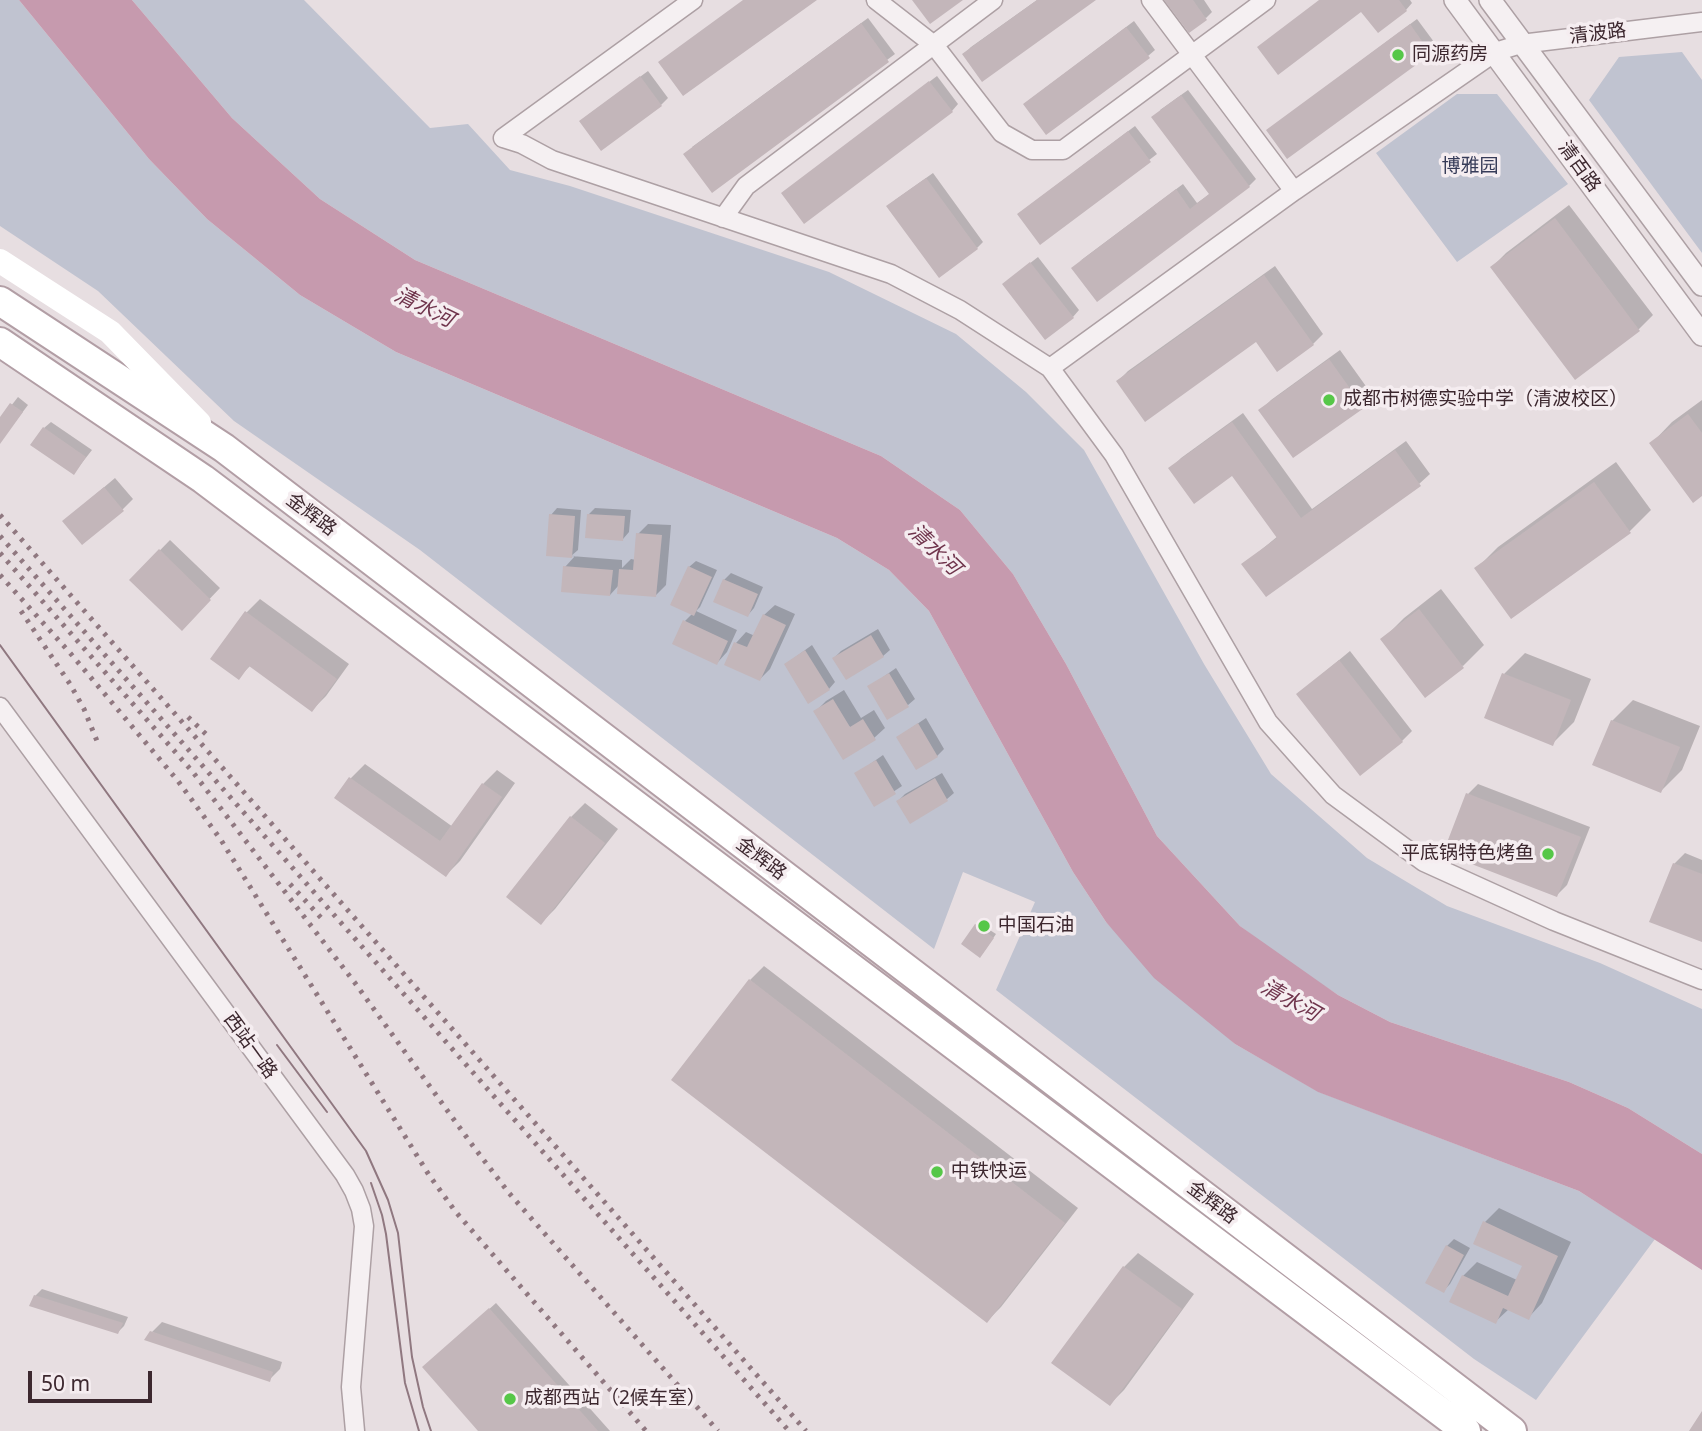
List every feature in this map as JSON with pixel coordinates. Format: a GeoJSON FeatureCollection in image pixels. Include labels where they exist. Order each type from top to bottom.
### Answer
{"type":"FeatureCollection","features":[{"type":"Feature","properties":{"kind":"main road"},"geometry":{"type":"LineString","coordinates":[[0,261],[110,332],[224,448]]}},
{"type":"Feature","properties":{"kind":"main road","name":"金辉路"},"geometry":{"type":"LineString","coordinates":[[0,301],[224,448],[1512,1431]]}},
{"type":"Feature","properties":{"kind":"main road","name":"金辉路"},"geometry":{"type":"LineString","coordinates":[[0,342],[203,479],[1466,1431]]}},
{"type":"Feature","properties":{"kind":"street"},"geometry":{"type":"LineString","coordinates":[[693,0],[503,138],[522,144],[552,160],[891,274],[960,310],[1050,368],[1115,455],[1268,722],[1333,795],[1424,862],[1554,921],[1702,980]]}},
{"type":"Feature","properties":{"kind":"street"},"geometry":{"type":"LineString","coordinates":[[876,0],[934,45],[1002,133],[1032,150],[1063,150],[1266,0]]}},
{"type":"Feature","properties":{"kind":"street"},"geometry":{"type":"LineString","coordinates":[[723,218],[746,186],[993,0]]}},
{"type":"Feature","properties":{"kind":"street"},"geometry":{"type":"LineString","coordinates":[[1151,0],[1294,191]]}},
{"type":"Feature","properties":{"kind":"street","name":"清百路"},"geometry":{"type":"LineString","coordinates":[[1455,0],[1702,335]]}},
{"type":"Feature","properties":{"kind":"street","name":"清百路"},"geometry":{"type":"LineString","coordinates":[[1490,0],[1702,285]]}},
{"type":"Feature","properties":{"kind":"street","name":"清波路"},"geometry":{"type":"LineString","coordinates":[[1050,368],[1294,191],[1494,52],[1521,44],[1702,22]]}},
{"type":"Feature","properties":{"kind":"street","name":"西站一路"},"geometry":{"type":"LineString","coordinates":[[0,707],[345,1175],[354,1191],[364,1226],[351,1387],[355,1431]]}},
{"type":"Feature","properties":{"kind":"green space"},"geometry":{"type":"Polygon","coordinates":[[[0,0],[19,0],[149,159],[207,219],[300,295],[396,352],[837,538],[889,570],[929,611],[1073,872],[1106,922],[1235,1044],[1319,1092],[1579,1191],[1655,1239],[1536,1400],[1474,1359],[996,990],[1035,902],[963,872],[934,949],[420,550],[234,421],[98,291],[0,226],[0,0]]]}},
{"type":"Feature","properties":{"kind":"green space"},"geometry":{"type":"Polygon","coordinates":[[[132,0],[304,0],[430,128],[468,124],[510,170],[570,186],[829,272],[956,334],[1026,392],[1084,450],[1204,664],[1271,774],[1367,858],[1447,906],[1600,963],[1702,1009],[1702,1154],[1628,1108],[1569,1082],[1390,1022],[1338,995],[1283,959],[1240,926],[1157,836],[1066,664],[1013,574],[960,510],[881,456],[415,260],[320,199],[232,118],[132,0]]]}},
{"type":"Feature","properties":{"kind":"green space"},"geometry":{"type":"Polygon","coordinates":[[[1682,52],[1702,80],[1702,253],[1589,100],[1619,57],[1682,52]]]}},
{"type":"Feature","properties":{"kind":"green space","name":"博雅园"},"geometry":{"type":"Polygon","coordinates":[[[1457,94],[1497,94],[1568,184],[1457,262],[1376,153],[1457,94]]]}},
{"type":"Feature","properties":{"kind":"water","name":"清水河"},"geometry":{"type":"Polygon","coordinates":[[[19,0],[132,0],[232,118],[320,199],[415,260],[881,456],[960,510],[1013,574],[1066,664],[1157,836],[1240,926],[1338,995],[1390,1022],[1569,1082],[1628,1108],[1702,1154],[1702,1270],[1579,1191],[1318,1092],[1235,1044],[1154,978],[1106,922],[1073,872],[929,611],[889,570],[837,538],[396,352],[300,295],[207,219],[149,159],[19,0]]]}},
{"type":"Feature","properties":{"kind":"building"},"geometry":{"type":"Polygon","coordinates":[[[743,0],[817,0],[683,96],[658,62],[743,0]]]}},
{"type":"Feature","properties":{"kind":"building"},"geometry":{"type":"Polygon","coordinates":[[[912,0],[963,0],[930,24],[912,0]]]}},
{"type":"Feature","properties":{"kind":"building"},"geometry":{"type":"Polygon","coordinates":[[[1037,0],[1096,0],[982,82],[962,54],[1037,0]]]}},
{"type":"Feature","properties":{"kind":"building"},"geometry":{"type":"Polygon","coordinates":[[[1164,0],[1193,0],[1207,20],[1189,33],[1164,0]]]}},
{"type":"Feature","properties":{"kind":"building"},"geometry":{"type":"Polygon","coordinates":[[[1319,0],[1399,0],[1407,11],[1378,33],[1361,12],[1278,75],[1257,47],[1319,0]]]}},
{"type":"Feature","properties":{"kind":"building"},"geometry":{"type":"Polygon","coordinates":[[[861,23],[889,62],[712,193],[683,154],[861,23]]]}},
{"type":"Feature","properties":{"kind":"building"},"geometry":{"type":"Polygon","coordinates":[[[1410,24],[1431,54],[1287,159],[1266,130],[1410,24]]]}},
{"type":"Feature","properties":{"kind":"building"},"geometry":{"type":"Polygon","coordinates":[[[1126,27],[1150,58],[1046,135],[1023,104],[1126,27]]]}},
{"type":"Feature","properties":{"kind":"building"},"geometry":{"type":"Polygon","coordinates":[[[640,76],[662,106],[601,151],[579,121],[640,76]]]}},
{"type":"Feature","properties":{"kind":"building"},"geometry":{"type":"Polygon","coordinates":[[[929,81],[953,112],[804,224],[781,193],[929,81]]]}},
{"type":"Feature","properties":{"kind":"building"},"geometry":{"type":"Polygon","coordinates":[[[1181,95],[1250,187],[1097,302],[1071,268],[1176,189],[1190,209],[1209,194],[1151,117],[1181,95]]]}},
{"type":"Feature","properties":{"kind":"building"},"geometry":{"type":"Polygon","coordinates":[[[1128,131],[1151,162],[1040,245],[1017,214],[1128,131]]]}},
{"type":"Feature","properties":{"kind":"building"},"geometry":{"type":"Polygon","coordinates":[[[926,178],[978,249],[939,278],[886,206],[926,178]]]}},
{"type":"Feature","properties":{"kind":"building"},"geometry":{"type":"Polygon","coordinates":[[[1555,218],[1640,331],[1575,380],[1490,267],[1555,218]]]}},
{"type":"Feature","properties":{"kind":"building"},"geometry":{"type":"Polygon","coordinates":[[[1030,262],[1074,318],[1045,340],[1002,284],[1030,262]]]}},
{"type":"Feature","properties":{"kind":"building"},"geometry":{"type":"Polygon","coordinates":[[[1264,275],[1314,345],[1277,372],[1256,342],[1145,422],[1116,381],[1264,275]]]}},
{"type":"Feature","properties":{"kind":"building"},"geometry":{"type":"Polygon","coordinates":[[[1329,359],[1364,408],[1293,458],[1258,410],[1329,359]]]}},
{"type":"Feature","properties":{"kind":"building"},"geometry":{"type":"Polygon","coordinates":[[[10,403],[23,412],[0,444],[0,417],[10,403]]]}},
{"type":"Feature","properties":{"kind":"building"},"geometry":{"type":"Polygon","coordinates":[[[1688,414],[1702,433],[1702,496],[1693,503],[1649,443],[1688,414]]]}},
{"type":"Feature","properties":{"kind":"building"},"geometry":{"type":"Polygon","coordinates":[[[1232,422],[1301,518],[1395,450],[1421,486],[1266,597],[1241,564],[1277,538],[1232,476],[1194,504],[1168,468],[1232,422]]]}},
{"type":"Feature","properties":{"kind":"building"},"geometry":{"type":"Polygon","coordinates":[[[43,427],[86,457],[74,475],[30,445],[43,427]]]}},
{"type":"Feature","properties":{"kind":"building"},"geometry":{"type":"Polygon","coordinates":[[[1594,482],[1631,533],[1511,619],[1474,568],[1594,482]]]}},
{"type":"Feature","properties":{"kind":"building"},"geometry":{"type":"Polygon","coordinates":[[[104,487],[124,511],[82,545],[62,521],[104,487]]]}},
{"type":"Feature","properties":{"kind":"building"},"geometry":{"type":"Polygon","coordinates":[[[549,514],[575,516],[572,558],[546,556],[549,514]]]}},
{"type":"Feature","properties":{"kind":"building"},"geometry":{"type":"Polygon","coordinates":[[[587,514],[625,516],[623,541],[585,538],[587,514]]]}},
{"type":"Feature","properties":{"kind":"building"},"geometry":{"type":"Polygon","coordinates":[[[636,533],[662,535],[656,597],[617,594],[619,569],[633,570],[636,533]]]}},
{"type":"Feature","properties":{"kind":"building"},"geometry":{"type":"Polygon","coordinates":[[[159,549],[211,600],[182,631],[129,580],[159,549]]]}},
{"type":"Feature","properties":{"kind":"building"},"geometry":{"type":"Polygon","coordinates":[[[563,566],[613,570],[610,596],[561,592],[563,566]]]}},
{"type":"Feature","properties":{"kind":"building"},"geometry":{"type":"Polygon","coordinates":[[[688,566],[712,577],[694,616],[670,605],[688,566]]]}},
{"type":"Feature","properties":{"kind":"building"},"geometry":{"type":"Polygon","coordinates":[[[723,579],[758,594],[748,617],[713,602],[723,579]]]}},
{"type":"Feature","properties":{"kind":"building"},"geometry":{"type":"Polygon","coordinates":[[[1419,609],[1464,668],[1425,698],[1380,639],[1419,609]]]}},
{"type":"Feature","properties":{"kind":"building"},"geometry":{"type":"Polygon","coordinates":[[[245,611],[337,679],[312,712],[249,666],[239,680],[210,659],[245,611]]]}},
{"type":"Feature","properties":{"kind":"building"},"geometry":{"type":"Polygon","coordinates":[[[763,614],[786,625],[760,681],[724,665],[734,642],[747,647],[763,614]]]}},
{"type":"Feature","properties":{"kind":"building"},"geometry":{"type":"Polygon","coordinates":[[[683,620],[728,641],[717,665],[672,644],[683,620]]]}},
{"type":"Feature","properties":{"kind":"building"},"geometry":{"type":"Polygon","coordinates":[[[871,635],[884,657],[846,680],[832,658],[871,635]]]}},
{"type":"Feature","properties":{"kind":"building"},"geometry":{"type":"Polygon","coordinates":[[[805,650],[830,690],[808,704],[784,664],[805,650]]]}},
{"type":"Feature","properties":{"kind":"building"},"geometry":{"type":"Polygon","coordinates":[[[1339,660],[1403,742],[1360,776],[1296,694],[1339,660]]]}},
{"type":"Feature","properties":{"kind":"building"},"geometry":{"type":"Polygon","coordinates":[[[889,673],[909,707],[887,720],[867,686],[889,673]]]}},
{"type":"Feature","properties":{"kind":"building"},"geometry":{"type":"Polygon","coordinates":[[[1502,673],[1571,700],[1553,746],[1484,718],[1502,673]]]}},
{"type":"Feature","properties":{"kind":"building"},"geometry":{"type":"Polygon","coordinates":[[[833,699],[850,727],[863,719],[876,740],[843,760],[813,711],[833,699]]]}},
{"type":"Feature","properties":{"kind":"building"},"geometry":{"type":"Polygon","coordinates":[[[1611,720],[1680,747],[1661,793],[1592,765],[1611,720]]]}},
{"type":"Feature","properties":{"kind":"building"},"geometry":{"type":"Polygon","coordinates":[[[918,723],[938,757],[916,770],[896,737],[918,723]]]}},
{"type":"Feature","properties":{"kind":"building"},"geometry":{"type":"Polygon","coordinates":[[[876,760],[896,794],[874,807],[854,773],[876,760]]]}},
{"type":"Feature","properties":{"kind":"building"},"geometry":{"type":"Polygon","coordinates":[[[349,777],[440,841],[482,783],[502,797],[446,877],[334,798],[349,777]]]}},
{"type":"Feature","properties":{"kind":"building"},"geometry":{"type":"Polygon","coordinates":[[[935,778],[948,801],[910,824],[896,801],[935,778]]]}},
{"type":"Feature","properties":{"kind":"building"},"geometry":{"type":"Polygon","coordinates":[[[1466,793],[1581,837],[1557,897],[1443,853],[1466,793]]]}},
{"type":"Feature","properties":{"kind":"building"},"geometry":{"type":"Polygon","coordinates":[[[570,816],[605,843],[541,925],[506,897],[570,816]]]}},
{"type":"Feature","properties":{"kind":"building"},"geometry":{"type":"Polygon","coordinates":[[[1673,863],[1702,874],[1702,942],[1649,922],[1673,863]]]}},
{"type":"Feature","properties":{"kind":"building"},"geometry":{"type":"Polygon","coordinates":[[[975,924],[994,938],[980,958],[961,944],[975,924]]]}},
{"type":"Feature","properties":{"kind":"building"},"geometry":{"type":"Polygon","coordinates":[[[749,979],[1065,1223],[987,1323],[671,1080],[749,979]]]}},
{"type":"Feature","properties":{"kind":"building"},"geometry":{"type":"Polygon","coordinates":[[[1483,1221],[1558,1256],[1529,1320],[1503,1308],[1496,1324],[1449,1302],[1462,1275],[1508,1296],[1522,1266],[1473,1244],[1483,1221]]]}},
{"type":"Feature","properties":{"kind":"building"},"geometry":{"type":"Polygon","coordinates":[[[1446,1245],[1464,1255],[1444,1293],[1425,1283],[1446,1245]]]}},
{"type":"Feature","properties":{"kind":"building"},"geometry":{"type":"Polygon","coordinates":[[[1123,1266],[1182,1309],[1110,1406],[1051,1363],[1123,1266]]]}},
{"type":"Feature","properties":{"kind":"building"},"geometry":{"type":"Polygon","coordinates":[[[34,1295],[123,1323],[118,1334],[29,1306],[34,1295]]]}},
{"type":"Feature","properties":{"kind":"building","name":"成都西站（2候车室）"},"geometry":{"type":"Polygon","coordinates":[[[489,1308],[598,1431],[478,1431],[422,1367],[489,1308]]]}},
{"type":"Feature","properties":{"kind":"building"},"geometry":{"type":"Polygon","coordinates":[[[150,1331],[273,1372],[270,1382],[144,1340],[150,1331]]]}},
{"type":"Feature","properties":{"kind":"building"},"geometry":{"type":"Polygon","coordinates":[[[1702,1411],[1702,1431],[1689,1431],[1702,1411]]]}},
{"type":"Feature","properties":{"kind":"tram line"},"geometry":{"type":"LineString","coordinates":[[0,645],[366,1151],[388,1200],[398,1233],[412,1357],[431,1431]]}},
{"type":"Feature","properties":{"kind":"tram line"},"geometry":{"type":"LineString","coordinates":[[277,1045],[327,1112]]}},
{"type":"Feature","properties":{"kind":"tram line"},"geometry":{"type":"LineString","coordinates":[[371,1183],[386,1234],[405,1383],[419,1431]]}},
{"type":"Feature","properties":{"kind":"railway"},"geometry":{"type":"LineString","coordinates":[[0,515],[806,1431]]}},
{"type":"Feature","properties":{"kind":"railway"},"geometry":{"type":"LineString","coordinates":[[0,536],[789,1431]]}},
{"type":"Feature","properties":{"kind":"railway"},"geometry":{"type":"LineString","coordinates":[[0,553],[192,771],[355,983],[509,1193],[718,1431]]}},
{"type":"Feature","properties":{"kind":"railway"},"geometry":{"type":"LineString","coordinates":[[0,575],[178,781],[221,840],[429,1175],[455,1211],[646,1431]]}},
{"type":"Feature","properties":{"kind":"railway"},"geometry":{"type":"LineString","coordinates":[[21,611],[70,684],[97,741]]}},
{"type":"Feature","properties":{"kind":"railway"},"geometry":{"type":"LineString","coordinates":[[188,717],[210,738]]}},
{"type":"Feature","properties":{"kind":"railway"},"geometry":{"type":"LineString","coordinates":[[290,884],[325,922]]}},
{"type":"Feature","properties":{"kind":"place","name":"同源药房"},"geometry":{"type":"Point","coordinates":[1398,55]}},
{"type":"Feature","properties":{"kind":"place","name":"成都市树德实验中学（清波校区）"},"geometry":{"type":"Point","coordinates":[1329,400]}},
{"type":"Feature","properties":{"kind":"place","name":"平底锅特色烤鱼"},"geometry":{"type":"Point","coordinates":[1548,854]}},
{"type":"Feature","properties":{"kind":"place","name":"中国石油"},"geometry":{"type":"Point","coordinates":[984,926]}},
{"type":"Feature","properties":{"kind":"place","name":"中铁快运"},"geometry":{"type":"Point","coordinates":[937,1172]}},
{"type":"Feature","properties":{"kind":"place","name":"成都西站（2候车室）"},"geometry":{"type":"Point","coordinates":[510,1399]}}]}
